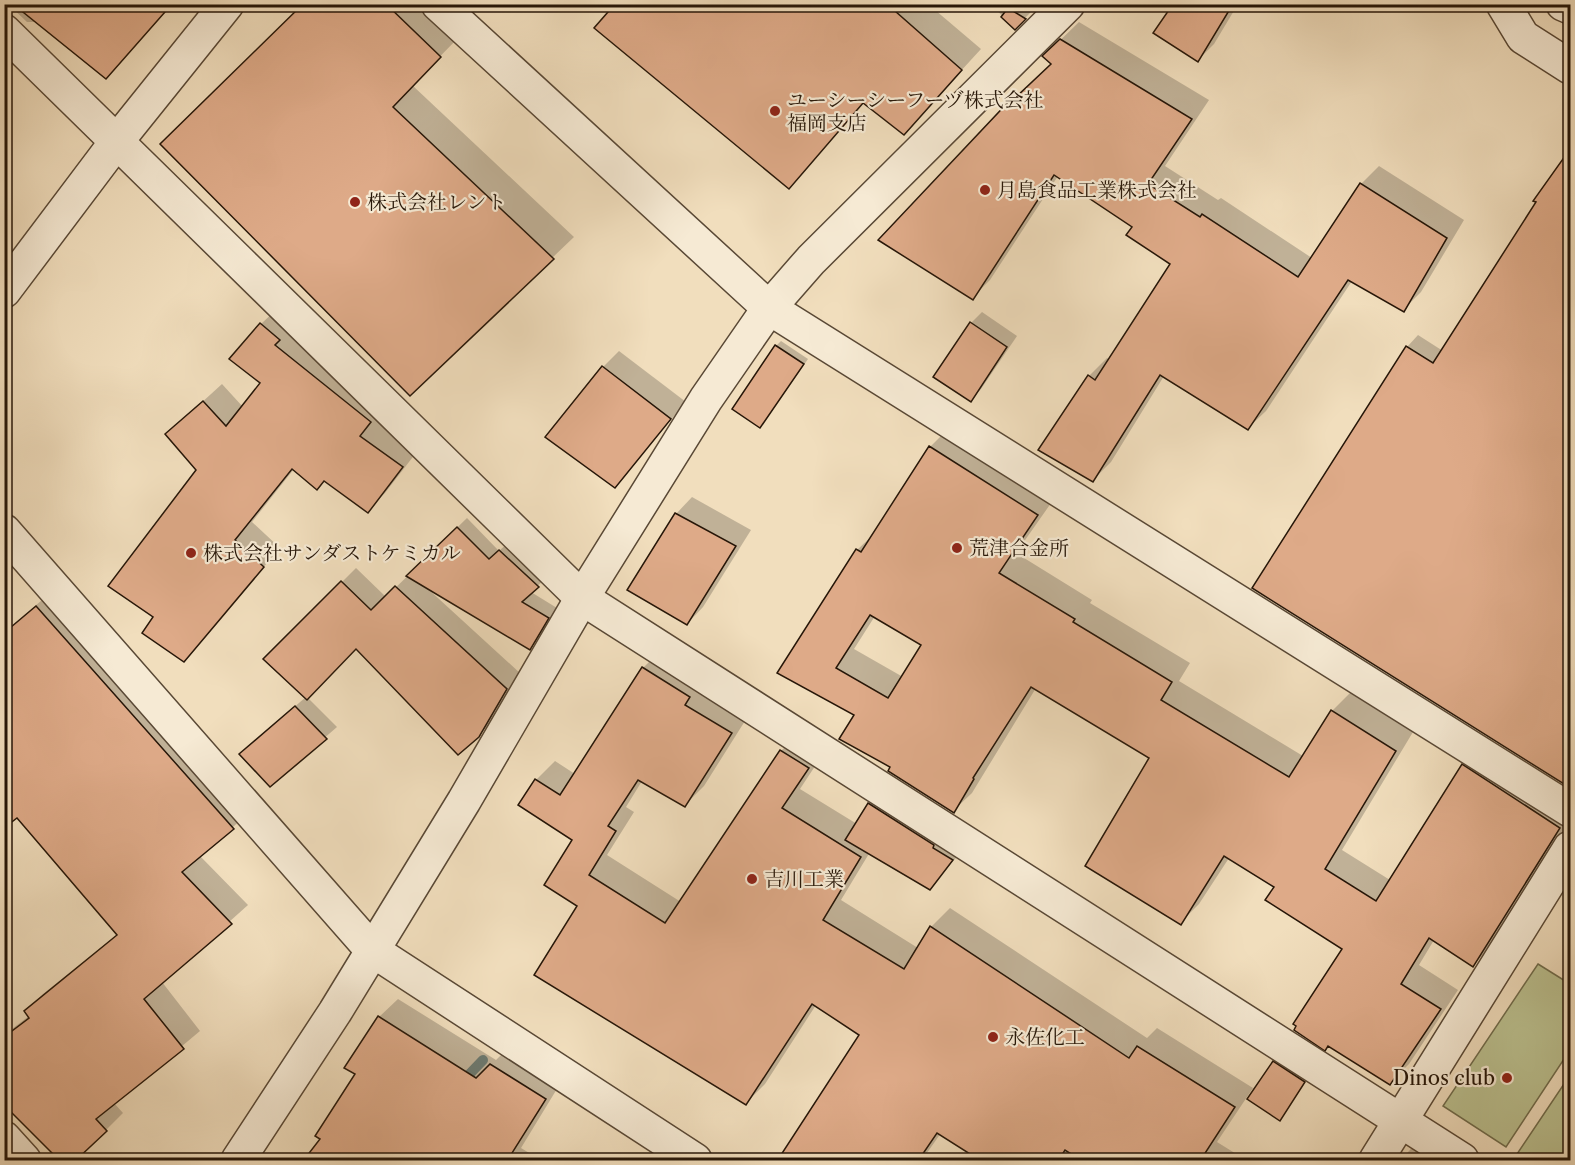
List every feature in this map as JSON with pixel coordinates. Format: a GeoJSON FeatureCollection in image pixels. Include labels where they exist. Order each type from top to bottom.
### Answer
{"type":"FeatureCollection","features":[{"type":"Feature","properties":{"kind":"street"},"geometry":{"type":"LineString","coordinates":[[4,291],[117,141],[227,4]]}},
{"type":"Feature","properties":{"kind":"street"},"geometry":{"type":"LineString","coordinates":[[438,4],[769,308],[1570,810]]}},
{"type":"Feature","properties":{"kind":"street"},"geometry":{"type":"LineString","coordinates":[[238,1161],[281,1098],[464,801],[582,598],[706,399],[769,308],[811,260],[1068,4]]}},
{"type":"Feature","properties":{"kind":"street"},"geometry":{"type":"LineString","coordinates":[[1503,4],[1523,37],[1570,67]]}},
{"type":"Feature","properties":{"kind":"street"},"geometry":{"type":"LineString","coordinates":[[1563,4],[1570,7]]}},
{"type":"Feature","properties":{"kind":"street"},"geometry":{"type":"LineString","coordinates":[[4,31],[582,598],[1462,1161]]}},
{"type":"Feature","properties":{"kind":"street"},"geometry":{"type":"LineString","coordinates":[[4,531],[372,950],[695,1161]]}},
{"type":"Feature","properties":{"kind":"street"},"geometry":{"type":"LineString","coordinates":[[1376,1161],[1570,848]]}},
{"type":"Feature","properties":{"kind":"street"},"geometry":{"type":"LineString","coordinates":[[4,1138],[24,1161]]}},
{"type":"Feature","properties":{"kind":"green space","name":"Dinos club"},"geometry":{"type":"Polygon","coordinates":[[[1538,964],[1570,984],[1570,1050],[1506,1147],[1443,1106],[1538,964]]]}},
{"type":"Feature","properties":{"kind":"green space","name":"Dinos club"},"geometry":{"type":"Polygon","coordinates":[[[1570,1075],[1570,1160],[1527,1160],[1517,1154],[1570,1075]]]}},
{"type":"Feature","properties":{"kind":"building"},"geometry":{"type":"Polygon","coordinates":[[[13,4],[172,4],[106,79],[13,4]]]}},
{"type":"Feature","properties":{"kind":"building","name":"株式会社レント"},"geometry":{"type":"Polygon","coordinates":[[[303,4],[386,4],[441,57],[393,107],[554,259],[410,396],[160,144],[303,4]]]}},
{"type":"Feature","properties":{"kind":"building","name":"ユーシーシーフーヅ株式会社 福岡支店"},"geometry":{"type":"Polygon","coordinates":[[[615,4],[887,4],[962,70],[904,135],[863,103],[789,189],[594,28],[615,4]]]}},
{"type":"Feature","properties":{"kind":"building"},"geometry":{"type":"Polygon","coordinates":[[[1173,4],[1233,4],[1198,62],[1153,33],[1173,4]]]}},
{"type":"Feature","properties":{"kind":"building"},"geometry":{"type":"Polygon","coordinates":[[[1008,8],[1026,19],[1015,30],[1001,17],[1008,8]]]}},
{"type":"Feature","properties":{"kind":"building"},"geometry":{"type":"Polygon","coordinates":[[[1060,39],[1192,119],[1148,184],[1200,217],[1202,214],[1298,277],[1360,183],[1447,238],[1404,312],[1348,280],[1248,430],[1160,375],[1093,482],[1038,450],[1088,375],[1095,380],[1170,264],[1126,235],[1132,227],[1054,175],[973,300],[878,240],[1014,96],[1016,97],[1051,64],[1042,56],[1060,39]]]}},
{"type":"Feature","properties":{"kind":"building"},"geometry":{"type":"Polygon","coordinates":[[[1570,149],[1570,774],[1564,784],[1252,588],[1406,346],[1433,363],[1536,202],[1533,201],[1570,149]]]}},
{"type":"Feature","properties":{"kind":"building"},"geometry":{"type":"Polygon","coordinates":[[[970,322],[1007,347],[971,402],[933,377],[970,322]]]}},
{"type":"Feature","properties":{"kind":"building"},"geometry":{"type":"Polygon","coordinates":[[[260,323],[280,340],[275,345],[371,422],[360,436],[403,467],[368,513],[324,481],[317,490],[292,469],[235,540],[264,567],[184,662],[142,633],[153,617],[108,586],[196,470],[165,434],[203,401],[226,426],[260,383],[229,359],[260,323]]]}},
{"type":"Feature","properties":{"kind":"building"},"geometry":{"type":"Polygon","coordinates":[[[775,345],[804,364],[760,428],[732,409],[775,345]]]}},
{"type":"Feature","properties":{"kind":"building"},"geometry":{"type":"Polygon","coordinates":[[[602,366],[671,419],[615,488],[545,437],[602,366]]]}},
{"type":"Feature","properties":{"kind":"building"},"geometry":{"type":"Polygon","coordinates":[[[929,446],[1038,515],[999,573],[1075,619],[1073,622],[1172,682],[1161,700],[1289,777],[1331,710],[1396,751],[1325,869],[1376,901],[1462,764],[1560,828],[1473,967],[1429,938],[1401,984],[1441,1009],[1390,1085],[1328,1046],[1325,1051],[1294,1030],[1296,1026],[1293,1024],[1342,949],[1265,900],[1274,887],[1224,856],[1181,925],[1085,866],[1149,758],[1031,687],[973,778],[954,813],[888,771],[890,767],[839,739],[854,715],[777,673],[856,549],[861,552],[929,446]],[[870,615],[836,668],[888,698],[921,645],[870,615]]]}},
{"type":"Feature","properties":{"kind":"building"},"geometry":{"type":"Polygon","coordinates":[[[675,513],[736,546],[687,625],[627,590],[675,513]]]}},
{"type":"Feature","properties":{"kind":"building"},"geometry":{"type":"Polygon","coordinates":[[[457,527],[489,559],[499,550],[539,587],[522,602],[549,618],[530,650],[406,576],[457,527]]]}},
{"type":"Feature","properties":{"kind":"building"},"geometry":{"type":"Polygon","coordinates":[[[341,581],[371,610],[395,586],[507,689],[479,737],[458,755],[356,649],[307,700],[263,659],[341,581]]]}},
{"type":"Feature","properties":{"kind":"building"},"geometry":{"type":"Polygon","coordinates":[[[36,606],[234,829],[182,872],[232,924],[144,999],[184,1049],[96,1119],[107,1131],[75,1161],[60,1161],[4,1105],[4,1037],[29,1018],[24,1011],[117,935],[17,818],[4,828],[4,633],[36,606]]]}},
{"type":"Feature","properties":{"kind":"building"},"geometry":{"type":"Polygon","coordinates":[[[642,667],[690,697],[685,705],[732,733],[685,807],[638,780],[608,826],[616,831],[589,875],[665,923],[780,750],[809,768],[782,808],[861,857],[823,920],[904,969],[930,926],[1129,1058],[1137,1046],[1235,1107],[1200,1161],[1082,1161],[1065,1150],[1058,1161],[981,1161],[937,1133],[918,1161],[777,1161],[859,1035],[812,1004],[746,1105],[534,975],[577,906],[544,885],[572,840],[518,805],[535,779],[560,795],[642,667]]]}},
{"type":"Feature","properties":{"kind":"building"},"geometry":{"type":"Polygon","coordinates":[[[295,706],[327,739],[270,787],[239,754],[295,706]]]}},
{"type":"Feature","properties":{"kind":"building","name":"吉川工業"},"geometry":{"type":"Polygon","coordinates":[[[868,803],[934,845],[933,848],[953,860],[930,890],[845,840],[868,803]]]}},
{"type":"Feature","properties":{"kind":"building"},"geometry":{"type":"Polygon","coordinates":[[[378,1016],[476,1078],[490,1064],[546,1099],[507,1161],[303,1161],[320,1139],[315,1136],[355,1074],[344,1068],[378,1016]]]}},
{"type":"Feature","properties":{"kind":"building"},"geometry":{"type":"Polygon","coordinates":[[[1273,1061],[1305,1082],[1280,1121],[1247,1099],[1273,1061]]]}},
{"type":"Feature","properties":{"kind":"waterway"},"geometry":{"type":"LineString","coordinates":[[460,1084],[483,1060]]}},
{"type":"Feature","properties":{"kind":"place","name":"ユーシーシーフーヅ株式会社 福岡支店"},"geometry":{"type":"Point","coordinates":[775,111]}},
{"type":"Feature","properties":{"kind":"place","name":"月島食品工業株式会社"},"geometry":{"type":"Point","coordinates":[985,190]}},
{"type":"Feature","properties":{"kind":"place","name":"株式会社レント"},"geometry":{"type":"Point","coordinates":[355,202]}},
{"type":"Feature","properties":{"kind":"place","name":"荒津合金所"},"geometry":{"type":"Point","coordinates":[957,548]}},
{"type":"Feature","properties":{"kind":"place","name":"株式会社サンダストケミカル"},"geometry":{"type":"Point","coordinates":[191,553]}},
{"type":"Feature","properties":{"kind":"place","name":"吉川工業"},"geometry":{"type":"Point","coordinates":[752,879]}},
{"type":"Feature","properties":{"kind":"place","name":"永佐化工"},"geometry":{"type":"Point","coordinates":[993,1037]}},
{"type":"Feature","properties":{"kind":"place","name":"Dinos club"},"geometry":{"type":"Point","coordinates":[1507,1078]}}]}
